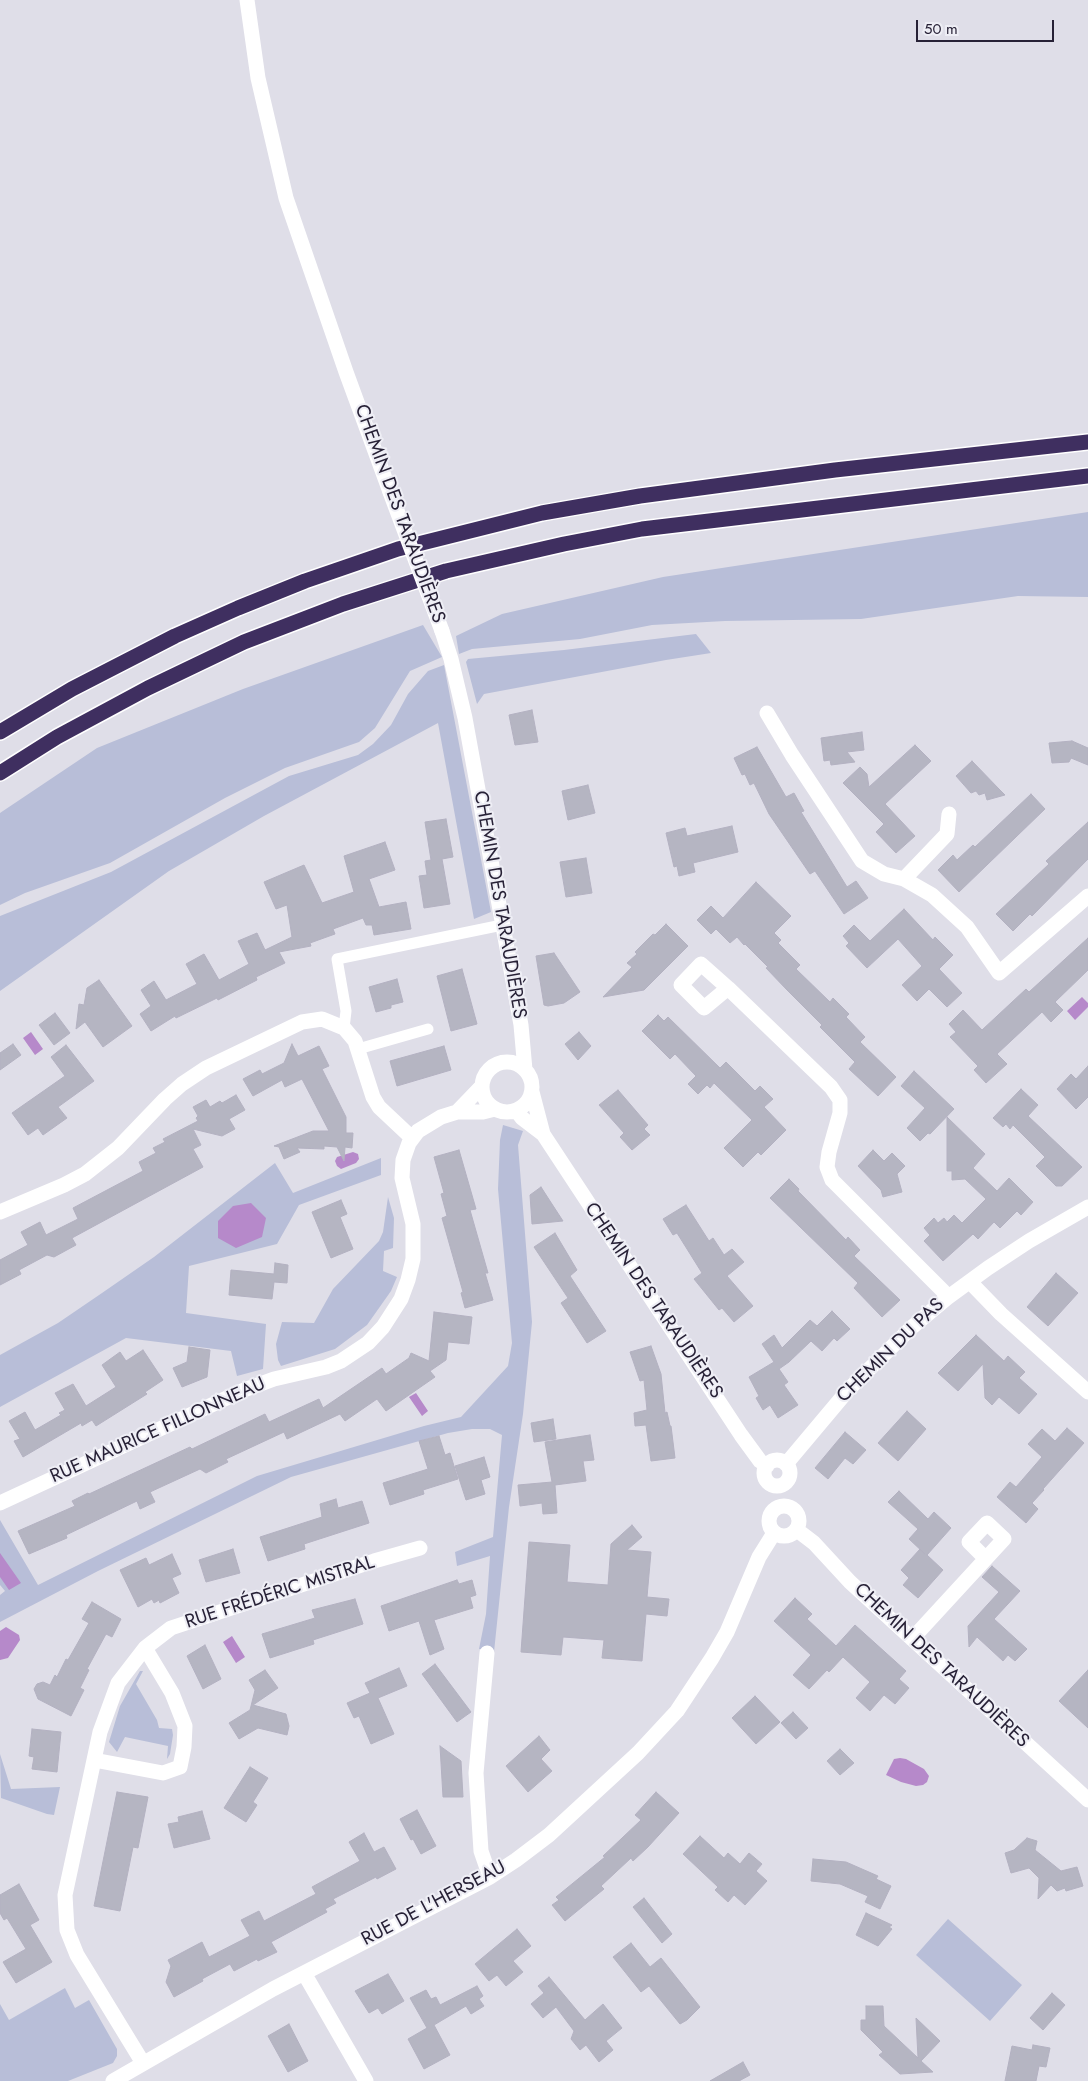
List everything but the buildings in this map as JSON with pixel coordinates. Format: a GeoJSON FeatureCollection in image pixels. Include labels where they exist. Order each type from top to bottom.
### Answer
{"type":"FeatureCollection","features":[{"type":"Feature","properties":{"kind":"highway"},"geometry":{"type":"LineString","coordinates":[[0,732],[72,689],[184,632],[305,581],[408,546],[542,513],[640,496],[835,470],[1088,442]]}},
{"type":"Feature","properties":{"kind":"highway"},"geometry":{"type":"LineString","coordinates":[[0,773],[57,737],[148,688],[244,642],[344,604],[446,571],[642,528],[1088,476]]}},
{"type":"Feature","properties":{"kind":"street","name":"CHEMIN DES TARAUDIÈRES"},"geometry":{"type":"LineString","coordinates":[[247,0],[258,78],[286,198],[451,659],[465,718],[522,1035],[525,1070]]}},
{"type":"Feature","properties":{"kind":"street"},"geometry":{"type":"LineString","coordinates":[[767,713],[792,755],[862,861],[884,874],[904,879],[932,895],[967,928],[999,973],[1088,896]]}},
{"type":"Feature","properties":{"kind":"street"},"geometry":{"type":"LineString","coordinates":[[904,879],[948,834],[949,814]]}},
{"type":"Feature","properties":{"kind":"street"},"geometry":{"type":"LineString","coordinates":[[728,988],[831,1086],[840,1100],[840,1113],[829,1152],[827,1167],[832,1180],[943,1291],[947,1298]]}},
{"type":"Feature","properties":{"kind":"street"},"geometry":{"type":"LineString","coordinates":[[0,1212],[64,1185],[101,1163],[165,1099],[206,1068],[302,1022],[322,1019],[344,1028],[355,1041],[373,1097],[379,1106],[412,1138],[426,1125],[457,1112],[483,1112],[496,1109]]}},
{"type":"Feature","properties":{"kind":"street","name":"CHEMIN DES TARAUDIÈRES"},"geometry":{"type":"LineString","coordinates":[[505,1062],[522,1035]]}},
{"type":"Feature","properties":{"kind":"street"},"geometry":{"type":"LineString","coordinates":[[457,1112],[482,1086],[489,1070],[505,1062],[516,1064],[525,1070],[531,1080],[532,1092],[527,1103],[516,1110],[506,1112],[496,1109],[485,1098],[482,1086]]}},
{"type":"Feature","properties":{"kind":"street","name":"CHEMIN DES TARAUDIÈRES"},"geometry":{"type":"LineString","coordinates":[[532,1092],[542,1134]]}},
{"type":"Feature","properties":{"kind":"street","name":"CHEMIN DES TARAUDIÈRES"},"geometry":{"type":"LineString","coordinates":[[516,1110],[522,1118],[542,1134],[742,1435],[760,1461],[767,1466]]}},
{"type":"Feature","properties":{"kind":"street","name":"RUE MAURICE FILLONNEAU"},"geometry":{"type":"LineString","coordinates":[[0,1503],[244,1390],[274,1379],[326,1367],[341,1361],[368,1343],[393,1314],[401,1299],[410,1273],[414,1250],[413,1224],[403,1187],[402,1170],[405,1150],[412,1138]]}},
{"type":"Feature","properties":{"kind":"street","name":"CHEMIN DU PAS"},"geometry":{"type":"LineString","coordinates":[[786,1464],[849,1389],[911,1328],[947,1298],[1029,1241],[1088,1208]]}},
{"type":"Feature","properties":{"kind":"street"},"geometry":{"type":"LineString","coordinates":[[970,1282],[1001,1314],[1088,1392]]}},
{"type":"Feature","properties":{"kind":"street"},"geometry":{"type":"LineString","coordinates":[[772,1485],[780,1486],[787,1481],[790,1474],[786,1464],[774,1461],[767,1466],[765,1477],[772,1485],[775,1509],[769,1521],[769,1526],[774,1533],[784,1537],[789,1536],[797,1530],[799,1522],[794,1510],[794,1499],[787,1481]]}},
{"type":"Feature","properties":{"kind":"street"},"geometry":{"type":"LineString","coordinates":[[775,1509],[784,1506],[794,1510]]}},
{"type":"Feature","properties":{"kind":"street","name":"CHEMIN DES TARAUDIÈRES"},"geometry":{"type":"LineString","coordinates":[[797,1530],[814,1543],[850,1582],[1088,1800]]}},
{"type":"Feature","properties":{"kind":"street","name":"RUE DE L'HERSEAU"},"geometry":{"type":"LineString","coordinates":[[114,2081],[304,1973],[490,1878],[549,1834],[661,1730],[690,1692],[727,1632],[759,1556],[774,1533]]}},
{"type":"Feature","properties":{"kind":"street","name":"RUE FRÉDÉRIC MISTRAL"},"geometry":{"type":"LineString","coordinates":[[143,2063],[78,1955],[67,1930],[65,1895],[100,1732],[118,1683],[145,1648],[171,1628],[374,1561],[420,1548]]}},
{"type":"Feature","properties":{"kind":"street"},"geometry":{"type":"LineString","coordinates":[[912,1639],[986,1558]]}},
{"type":"Feature","properties":{"kind":"street"},"geometry":{"type":"LineString","coordinates":[[94,1760],[164,1773],[180,1767],[184,1747],[185,1726],[172,1693],[145,1648]]}},
{"type":"Feature","properties":{"kind":"street"},"geometry":{"type":"LineString","coordinates":[[487,1654],[476,1773],[480,1851],[490,1878]]}},
{"type":"Feature","properties":{"kind":"street"},"geometry":{"type":"LineString","coordinates":[[304,1973],[366,2081]]}},
{"type":"Feature","properties":{"kind":"lane"},"geometry":{"type":"LineString","coordinates":[[344,1028],[346,1012],[337,959],[502,925]]}},
{"type":"Feature","properties":{"kind":"lane"},"geometry":{"type":"LineString","coordinates":[[358,1049],[428,1029]]}},
{"type":"Feature","properties":{"kind":"shaded area"},"geometry":{"type":"Polygon","coordinates":[[[1088,512],[1088,597],[1018,596],[861,619],[725,621],[652,625],[580,639],[472,649],[459,654],[456,636],[502,614],[663,577],[1088,512]]]}},
{"type":"Feature","properties":{"kind":"shaded area"},"geometry":{"type":"Polygon","coordinates":[[[423,625],[442,657],[410,671],[375,728],[359,742],[285,768],[225,798],[110,863],[25,893],[0,905],[0,813],[97,748],[243,689],[423,625]]]}},
{"type":"Feature","properties":{"kind":"shaded area"},"geometry":{"type":"Polygon","coordinates":[[[696,634],[711,653],[484,694],[477,704],[466,662],[468,659],[564,650],[696,634]]]}},
{"type":"Feature","properties":{"kind":"shaded area"},"geometry":{"type":"Polygon","coordinates":[[[444,665],[491,912],[474,919],[438,723],[264,816],[169,871],[0,991],[0,916],[111,872],[289,776],[358,755],[373,744],[391,725],[408,694],[428,671],[444,665]]]}},
{"type":"Feature","properties":{"kind":"shaded area"},"geometry":{"type":"Polygon","coordinates":[[[1082,997],[1088,1003],[1088,1007],[1075,1020],[1067,1011],[1082,997]]]}},
{"type":"Feature","properties":{"kind":"shaded area"},"geometry":{"type":"Polygon","coordinates":[[[31,1032],[43,1049],[35,1055],[23,1038],[31,1032]]]}},
{"type":"Feature","properties":{"kind":"shaded area"},"geometry":{"type":"Polygon","coordinates":[[[503,1125],[523,1131],[518,1145],[532,1322],[523,1414],[509,1507],[494,1652],[479,1649],[486,1614],[490,1556],[457,1566],[455,1552],[493,1537],[502,1435],[490,1429],[472,1429],[448,1433],[291,1477],[98,1571],[0,1622],[0,1595],[5,1591],[0,1585],[0,1520],[38,1585],[257,1476],[424,1426],[461,1417],[508,1366],[512,1343],[498,1189],[500,1140],[503,1125]]]}},
{"type":"Feature","properties":{"kind":"shaded area"},"geometry":{"type":"Polygon","coordinates":[[[353,1152],[358,1154],[359,1159],[356,1163],[341,1169],[337,1166],[335,1161],[337,1157],[353,1152]]]}},
{"type":"Feature","properties":{"kind":"shaded area"},"geometry":{"type":"Polygon","coordinates":[[[381,1158],[381,1175],[299,1205],[277,1244],[189,1266],[186,1313],[266,1324],[263,1369],[237,1376],[231,1351],[126,1338],[0,1407],[0,1355],[58,1323],[154,1257],[275,1163],[293,1193],[381,1158]]]}},
{"type":"Feature","properties":{"kind":"shaded area"},"geometry":{"type":"Polygon","coordinates":[[[388,1197],[394,1218],[393,1248],[384,1251],[383,1271],[397,1277],[391,1291],[367,1325],[335,1349],[281,1366],[278,1360],[276,1344],[282,1322],[314,1323],[333,1289],[379,1241],[383,1232],[388,1197]]]}},
{"type":"Feature","properties":{"kind":"shaded area"},"geometry":{"type":"Polygon","coordinates":[[[251,1203],[266,1218],[262,1237],[236,1248],[218,1238],[218,1221],[233,1206],[251,1203]]]}},
{"type":"Feature","properties":{"kind":"shaded area"},"geometry":{"type":"Polygon","coordinates":[[[416,1393],[428,1411],[422,1416],[409,1397],[416,1393]]]}},
{"type":"Feature","properties":{"kind":"shaded area"},"geometry":{"type":"Polygon","coordinates":[[[0,1553],[21,1583],[9,1590],[0,1577],[0,1553]]]}},
{"type":"Feature","properties":{"kind":"shaded area"},"geometry":{"type":"Polygon","coordinates":[[[6,1627],[19,1635],[20,1640],[8,1658],[0,1660],[0,1631],[6,1627]]]}},
{"type":"Feature","properties":{"kind":"shaded area"},"geometry":{"type":"Polygon","coordinates":[[[232,1636],[245,1657],[236,1663],[223,1642],[232,1636]]]}},
{"type":"Feature","properties":{"kind":"shaded area"},"geometry":{"type":"Polygon","coordinates":[[[140,1671],[143,1671],[136,1684],[157,1720],[159,1728],[172,1729],[170,1754],[167,1759],[168,1746],[125,1737],[117,1752],[109,1742],[120,1706],[140,1671]]]}},
{"type":"Feature","properties":{"kind":"shaded area"},"geometry":{"type":"Polygon","coordinates":[[[0,1754],[11,1789],[60,1787],[54,1815],[1,1798],[0,1754]]]}},
{"type":"Feature","properties":{"kind":"shaded area"},"geometry":{"type":"Polygon","coordinates":[[[894,1759],[906,1759],[924,1769],[929,1776],[927,1782],[916,1786],[886,1775],[894,1759]]]}},
{"type":"Feature","properties":{"kind":"shaded area"},"geometry":{"type":"Polygon","coordinates":[[[948,1919],[1022,1985],[990,2021],[916,1955],[948,1919]]]}},
{"type":"Feature","properties":{"kind":"shaded area"},"geometry":{"type":"Polygon","coordinates":[[[65,1988],[75,2008],[89,2000],[117,2049],[117,2056],[113,2063],[68,2081],[0,2081],[0,2004],[9,2020],[65,1988]]]}}]}
